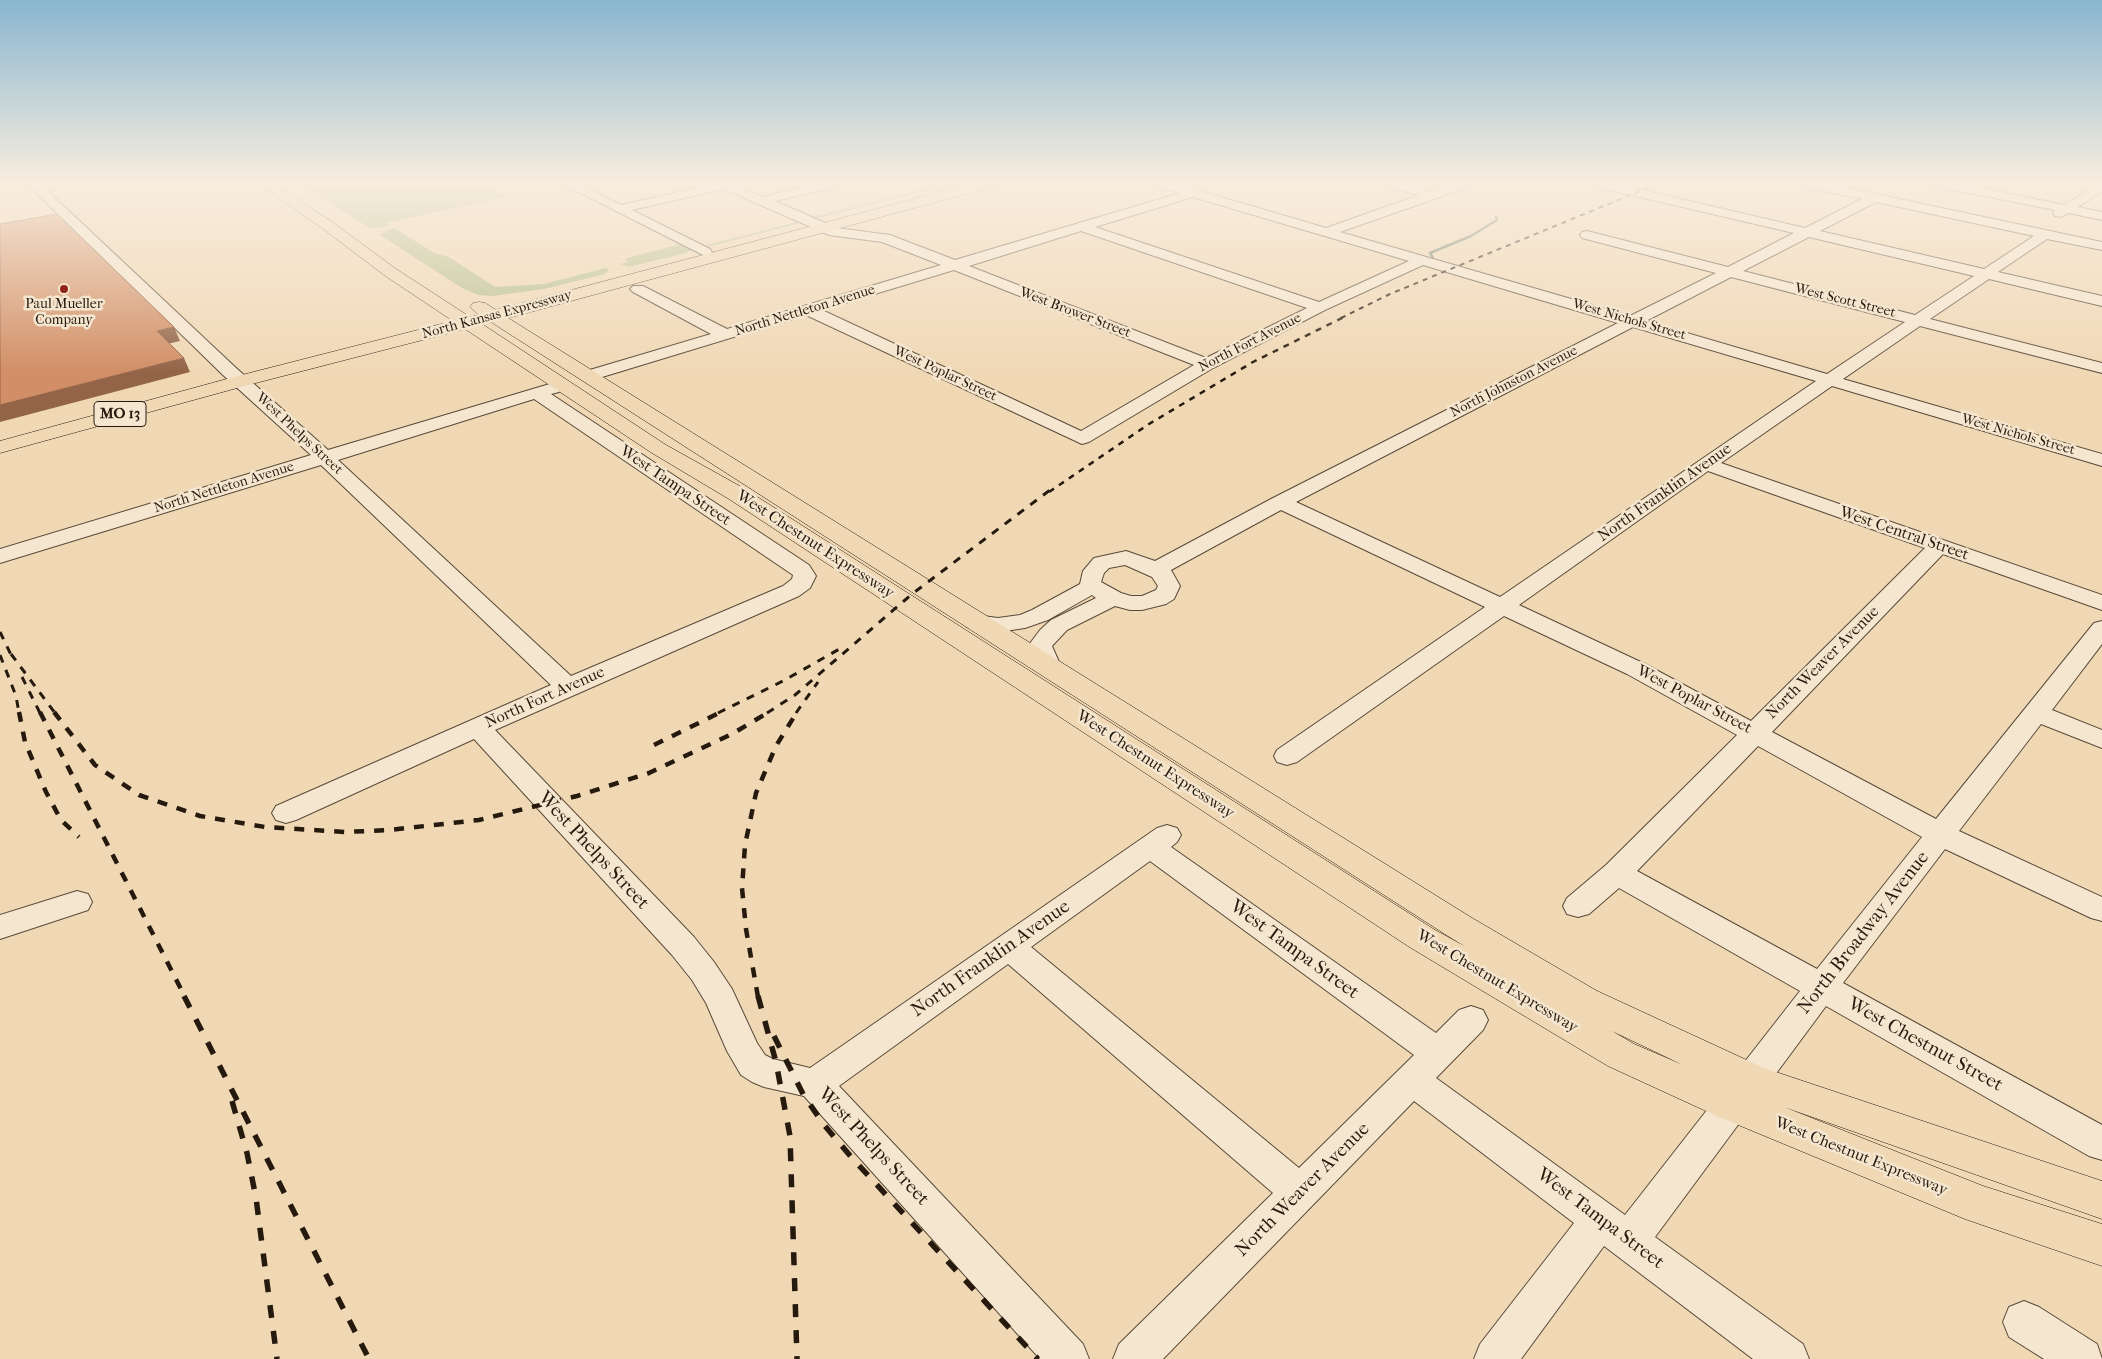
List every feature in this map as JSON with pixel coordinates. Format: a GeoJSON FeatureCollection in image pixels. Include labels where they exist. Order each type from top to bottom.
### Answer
{"type":"FeatureCollection","features":[{"type":"Feature","properties":{"kind":"main road","name":"West Chestnut Expressway"},"geometry":{"type":"LineString","coordinates":[[354,245],[390,272],[429,297],[534,342],[563,385],[975,622],[1460,927],[1584,1001],[1752,1080],[2102,1200]]}},
{"type":"Feature","properties":{"kind":"main road","name":"West Chestnut Expressway"},"geometry":{"type":"LineString","coordinates":[[375,245],[478,317],[563,385],[659,449],[737,494],[1423,939],[1621,1055],[1733,1105],[1980,1205],[2102,1245]]}},
{"type":"Feature","properties":{"kind":"main road","name":"North Kansas Expressway"},"geometry":{"type":"LineString","coordinates":[[0,438],[237,378],[380,345],[478,317],[495,299],[558,290],[734,245]]}},
{"type":"Feature","properties":{"kind":"main road","name":"North Kansas Expressway"},"geometry":{"type":"LineString","coordinates":[[0,447],[416,326],[534,306],[749,245]]}},
{"type":"Feature","properties":{"kind":"main road"},"geometry":{"type":"LineString","coordinates":[[416,326],[426,322],[431,315],[429,297]]}},
{"type":"Feature","properties":{"kind":"main road"},"geometry":{"type":"LineString","coordinates":[[534,306],[523,314],[523,319],[534,342]]}},
{"type":"Feature","properties":{"kind":"main road"},"geometry":{"type":"LineString","coordinates":[[380,345],[461,333],[477,333],[478,317]]}},
{"type":"Feature","properties":{"kind":"street","name":"West Phelps Street"},"geometry":{"type":"LineString","coordinates":[[98,245],[568,687]]}},
{"type":"Feature","properties":{"kind":"street"},"geometry":{"type":"LineString","coordinates":[[692,245],[705,252]]}},
{"type":"Feature","properties":{"kind":"street","name":"West Brower Street"},"geometry":{"type":"LineString","coordinates":[[903,245],[1206,364]]}},
{"type":"Feature","properties":{"kind":"street","name":"North Nettleton Avenue"},"geometry":{"type":"LineString","coordinates":[[0,556],[1022,245]]}},
{"type":"Feature","properties":{"kind":"street"},"geometry":{"type":"LineString","coordinates":[[1137,245],[1320,307]]}},
{"type":"Feature","properties":{"kind":"street","name":"West Nichols Street"},"geometry":{"type":"LineString","coordinates":[[1373,245],[2102,460]]}},
{"type":"Feature","properties":{"kind":"street","name":"West Scott Street"},"geometry":{"type":"LineString","coordinates":[[1625,245],[2102,368]]}},
{"type":"Feature","properties":{"kind":"street","name":"North Johnston Avenue"},"geometry":{"type":"LineString","coordinates":[[1155,570],[1280,502],[1781,245]]}},
{"type":"Feature","properties":{"kind":"street"},"geometry":{"type":"LineString","coordinates":[[1865,245],[2102,301]]}},
{"type":"Feature","properties":{"kind":"street","name":"North Franklin Avenue"},"geometry":{"type":"LineString","coordinates":[[1287,756],[1706,464],[1986,274],[2022,245]]}},
{"type":"Feature","properties":{"kind":"street","name":"North Fort Avenue"},"geometry":{"type":"LineString","coordinates":[[1082,438],[1206,364],[1320,307],[1423,260]]}},
{"type":"Feature","properties":{"kind":"street"},"geometry":{"type":"LineString","coordinates":[[638,289],[726,335]]}},
{"type":"Feature","properties":{"kind":"street","name":"West Poplar Street"},"geometry":{"type":"LineString","coordinates":[[808,310],[1082,438]]}},
{"type":"Feature","properties":{"kind":"street","name":"West Tampa Street"},"geometry":{"type":"LineString","coordinates":[[563,385],[800,570],[805,576],[802,582]]}},
{"type":"Feature","properties":{"kind":"street","name":"West Central Street"},"geometry":{"type":"LineString","coordinates":[[1706,464],[2102,603]]}},
{"type":"Feature","properties":{"kind":"street","name":"West Poplar Street"},"geometry":{"type":"LineString","coordinates":[[1280,502],[1636,669],[1940,834],[2102,910]]}},
{"type":"Feature","properties":{"kind":"street","name":"North Weaver Avenue"},"geometry":{"type":"LineString","coordinates":[[1578,906],[1617,873],[1939,546]]}},
{"type":"Feature","properties":{"kind":"street"},"geometry":{"type":"LineString","coordinates":[[1126,558],[1155,570],[1165,577],[1169,586],[1166,594],[1158,599],[1142,603],[1130,603],[1113,598],[1092,586],[1090,582],[1094,571],[1102,563],[1114,559],[1126,558]]}},
{"type":"Feature","properties":{"kind":"street","name":"North Fort Avenue"},"geometry":{"type":"LineString","coordinates":[[286,813],[568,687],[791,591],[802,582]]}},
{"type":"Feature","properties":{"kind":"street"},"geometry":{"type":"LineString","coordinates":[[975,622],[998,625],[1025,621],[1040,616],[1092,586]]}},
{"type":"Feature","properties":{"kind":"street"},"geometry":{"type":"LineString","coordinates":[[1050,669],[1040,646],[1048,635],[1059,625],[1113,598]]}},
{"type":"Feature","properties":{"kind":"street","name":"North Broadway Avenue"},"geometry":{"type":"LineString","coordinates":[[1494,1359],[1733,1105],[1940,834],[2102,628]]}},
{"type":"Feature","properties":{"kind":"street"},"geometry":{"type":"LineString","coordinates":[[2035,712],[2102,740]]}},
{"type":"Feature","properties":{"kind":"street","name":"West Phelps Street"},"geometry":{"type":"LineString","coordinates":[[478,728],[688,952],[720,998],[744,1051],[753,1065],[764,1072],[815,1084],[1068,1359]]}},
{"type":"Feature","properties":{"kind":"street","name":"North Franklin Avenue"},"geometry":{"type":"LineString","coordinates":[[815,1084],[1159,841]]}},
{"type":"Feature","properties":{"kind":"street","name":"West Tampa Street"},"geometry":{"type":"LineString","coordinates":[[1159,841],[1438,1053]]}},
{"type":"Feature","properties":{"kind":"street","name":"West Chestnut Street"},"geometry":{"type":"LineString","coordinates":[[1617,873],[2102,1144]]}},
{"type":"Feature","properties":{"kind":"street"},"geometry":{"type":"LineString","coordinates":[[0,927],[77,902]]}},
{"type":"Feature","properties":{"kind":"street"},"geometry":{"type":"LineString","coordinates":[[1009,946],[1300,1192]]}},
{"type":"Feature","properties":{"kind":"street","name":"North Weaver Avenue"},"geometry":{"type":"LineString","coordinates":[[1134,1359],[1471,1020]]}},
{"type":"Feature","properties":{"kind":"street","name":"West Tampa Street"},"geometry":{"type":"LineString","coordinates":[[1412,1080],[1788,1359]]}},
{"type":"Feature","properties":{"kind":"street"},"geometry":{"type":"LineString","coordinates":[[2024,1322],[2082,1359]]}},
{"type":"Feature","properties":{"kind":"green space"},"geometry":{"type":"Polygon","coordinates":[[[396,245],[422,245],[436,254],[447,256],[495,287],[544,284],[606,268],[609,270],[605,274],[544,289],[492,296],[479,295],[462,288],[396,245]]]}},
{"type":"Feature","properties":{"kind":"green space"},"geometry":{"type":"Polygon","coordinates":[[[675,245],[688,245],[693,249],[686,253],[629,267],[620,264],[629,262],[624,259],[675,245]]]}},
{"type":"Feature","properties":{"kind":"building","name":"Paul Mueller Company"},"geometry":{"type":"Polygon","coordinates":[[[0,245],[90,245],[174,327],[157,331],[184,358],[0,405],[0,245]]]}},
{"type":"Feature","properties":{"kind":"waterway"},"geometry":{"type":"LineString","coordinates":[[1433,258],[1430,253],[1448,245]]}},
{"type":"Feature","properties":{"kind":"railway"},"geometry":{"type":"LineString","coordinates":[[1341,318],[1390,294],[1508,245]]}},
{"type":"Feature","properties":{"kind":"railway"},"geometry":{"type":"LineString","coordinates":[[1049,492],[1149,424],[1253,362],[1344,317]]}},
{"type":"Feature","properties":{"kind":"railway"},"geometry":{"type":"LineString","coordinates":[[767,713],[795,695],[912,594],[1050,490]]}},
{"type":"Feature","properties":{"kind":"railway"},"geometry":{"type":"LineString","coordinates":[[0,632],[13,659]]}},
{"type":"Feature","properties":{"kind":"railway"},"geometry":{"type":"LineString","coordinates":[[718,713],[783,681],[843,647]]}},
{"type":"Feature","properties":{"kind":"railway"},"geometry":{"type":"LineString","coordinates":[[11,654],[55,713]]}},
{"type":"Feature","properties":{"kind":"railway"},"geometry":{"type":"LineString","coordinates":[[0,655],[16,696],[19,713]]}},
{"type":"Feature","properties":{"kind":"railway"},"geometry":{"type":"LineString","coordinates":[[22,677],[40,713]]}},
{"type":"Feature","properties":{"kind":"railway"},"geometry":{"type":"LineString","coordinates":[[796,713],[818,682]]}},
{"type":"Feature","properties":{"kind":"railway"},"geometry":{"type":"LineString","coordinates":[[19,712],[25,742],[46,792],[61,820],[79,837]]}},
{"type":"Feature","properties":{"kind":"railway"},"geometry":{"type":"LineString","coordinates":[[40,712],[185,997]]}},
{"type":"Feature","properties":{"kind":"railway"},"geometry":{"type":"LineString","coordinates":[[54,712],[95,765],[139,795],[200,816],[265,827],[345,832],[389,830],[479,820],[577,796],[649,773],[732,734],[769,712]]}},
{"type":"Feature","properties":{"kind":"railway"},"geometry":{"type":"LineString","coordinates":[[654,745],[721,712]]}},
{"type":"Feature","properties":{"kind":"railway"},"geometry":{"type":"LineString","coordinates":[[758,997],[746,929],[742,888],[745,845],[756,793],[776,746],[797,712]]}},
{"type":"Feature","properties":{"kind":"railway"},"geometry":{"type":"LineString","coordinates":[[184,996],[369,1359]]}},
{"type":"Feature","properties":{"kind":"railway"},"geometry":{"type":"LineString","coordinates":[[758,996],[776,1062],[790,1136],[797,1359]]}},
{"type":"Feature","properties":{"kind":"railway"},"geometry":{"type":"LineString","coordinates":[[774,1036],[804,1096],[825,1126],[852,1158],[1038,1359]]}},
{"type":"Feature","properties":{"kind":"railway"},"geometry":{"type":"LineString","coordinates":[[232,1101],[247,1153],[256,1198],[277,1359]]}},
{"type":"Feature","properties":{"kind":"place","name":"Paul Mueller Company"},"geometry":{"type":"Point","coordinates":[64,289]}}]}
